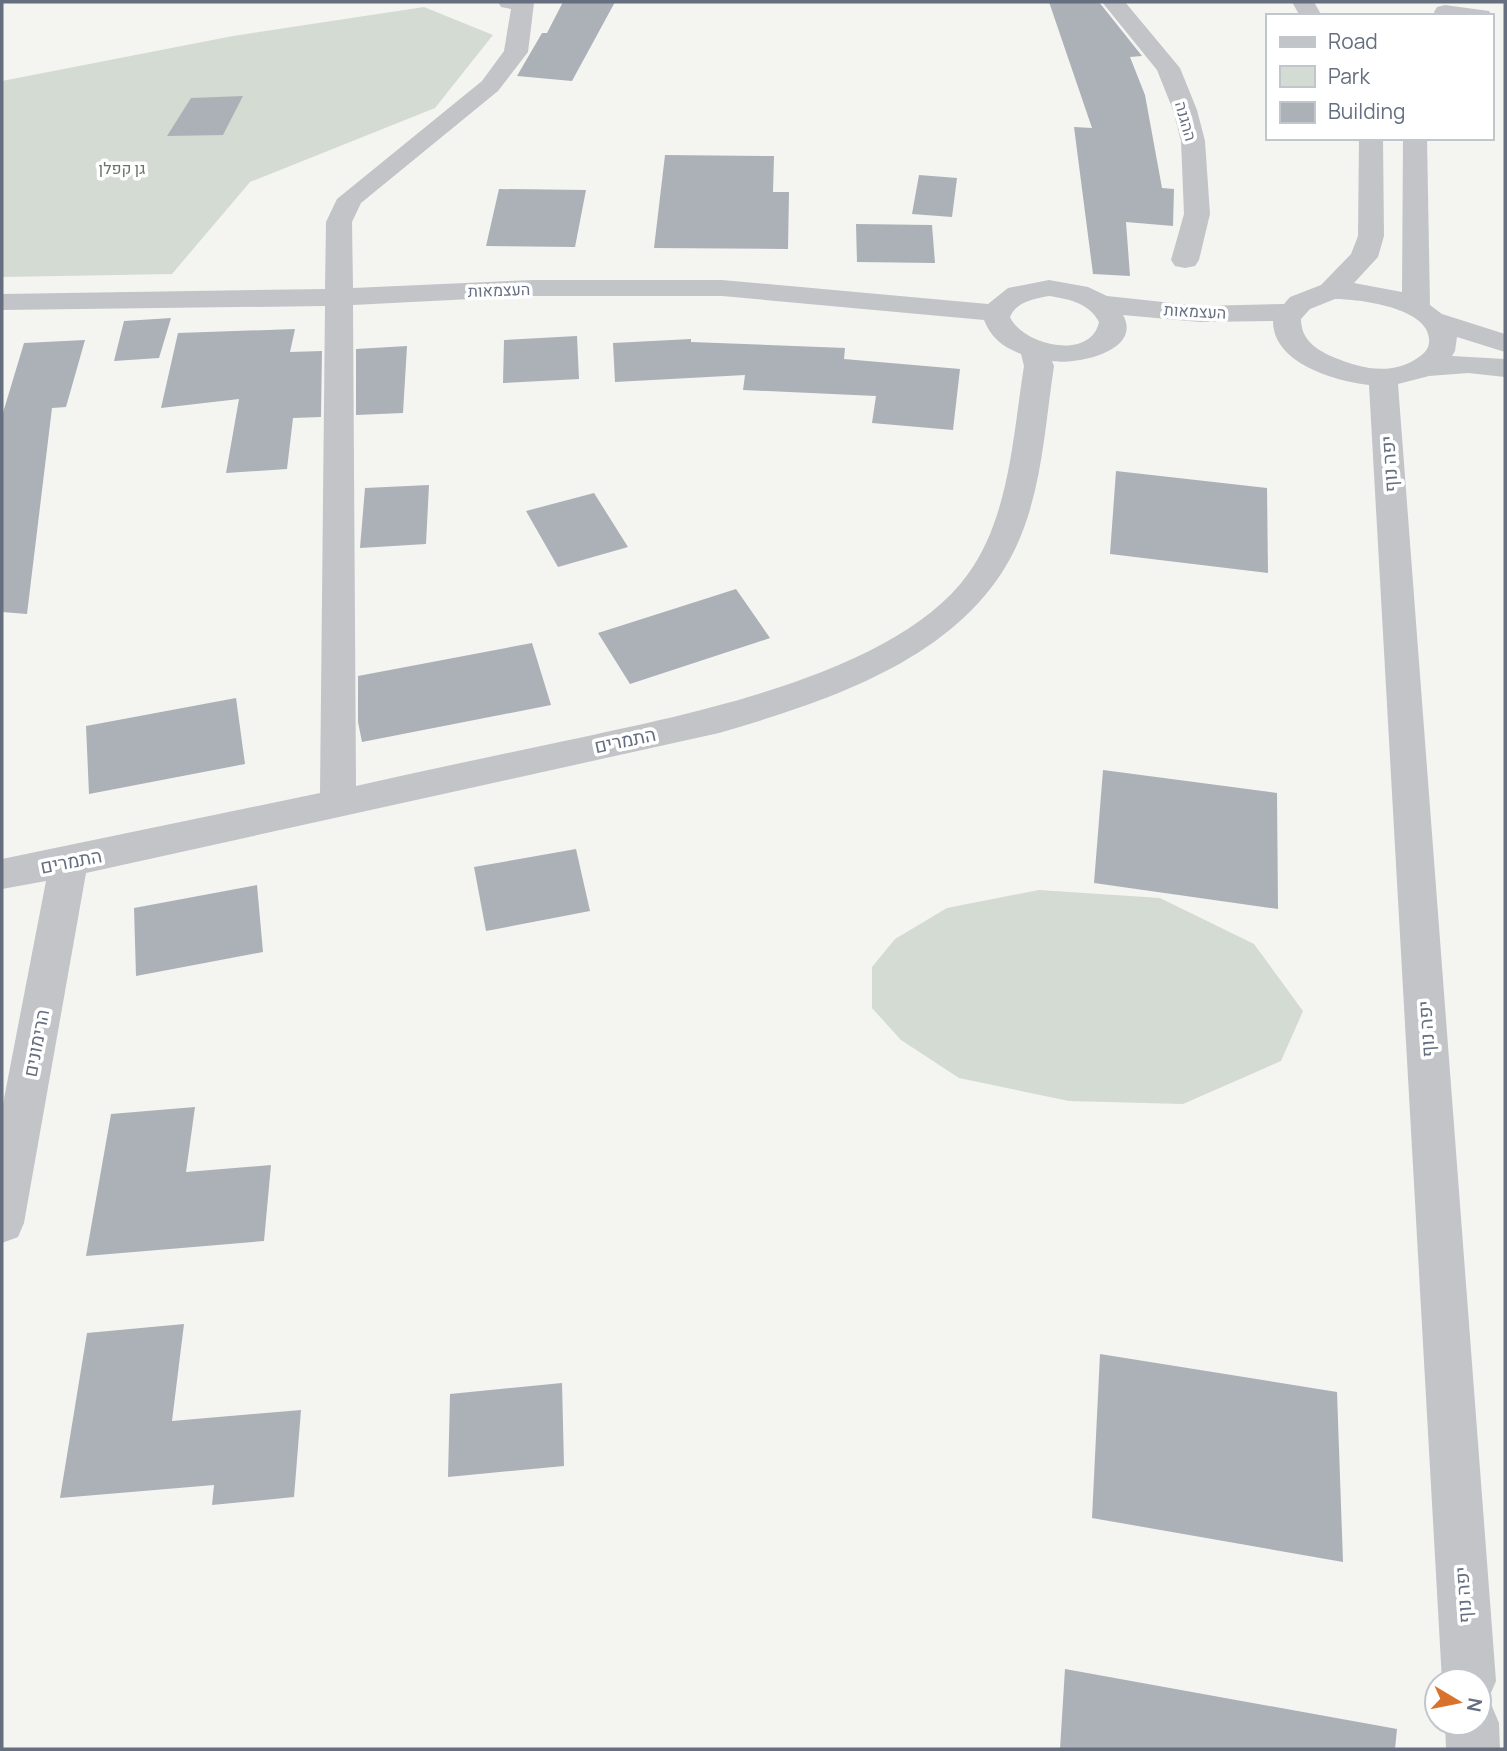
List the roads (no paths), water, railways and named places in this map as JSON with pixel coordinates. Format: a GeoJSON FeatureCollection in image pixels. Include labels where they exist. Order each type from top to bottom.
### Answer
{"type":"FeatureCollection","features":[{"type":"Feature","properties":{"kind":"street"},"geometry":{"type":"LineString","coordinates":[[338,803],[339,222],[350,199],[490,86],[516,52],[523,3],[509,2]]}},
{"type":"Feature","properties":{"kind":"street","name":"ההגנה"},"geometry":{"type":"LineString","coordinates":[[1113,2],[1168,68],[1185,110],[1193,141],[1197,214],[1185,260]]}},
{"type":"Feature","properties":{"kind":"street"},"geometry":{"type":"LineString","coordinates":[[1443,10],[1468,14]]}},
{"type":"Feature","properties":{"kind":"street"},"geometry":{"type":"LineString","coordinates":[[1331,290],[1364,257],[1371,236],[1371,140]]}},
{"type":"Feature","properties":{"kind":"street"},"geometry":{"type":"LineString","coordinates":[[1415,140],[1424,314],[1441,332],[1444,346],[1439,357],[1428,367]]}},
{"type":"Feature","properties":{"kind":"street","name":"העצמאות"},"geometry":{"type":"LineString","coordinates":[[2,302],[339,297],[532,288],[722,288],[996,313],[1003,303],[1014,295],[1049,288],[1087,296],[1101,304],[1288,322]]}},
{"type":"Feature","properties":{"kind":"street"},"geometry":{"type":"LineString","coordinates":[[1505,343],[1424,314],[1382,294],[1331,290],[1310,296],[1288,322],[1295,346],[1311,359],[1332,369],[1357,376],[1383,378],[1408,375],[1428,367],[1468,364],[1505,368]]}},
{"type":"Feature","properties":{"kind":"street"},"geometry":{"type":"LineString","coordinates":[[996,313],[996,324],[1004,335],[1034,351],[1054,354],[1083,351],[1105,342],[1112,332],[1113,322],[1101,304]]}},
{"type":"Feature","properties":{"kind":"street","name":"העצמאות"},"geometry":{"type":"LineString","coordinates":[[1112,332],[1288,322]]}},
{"type":"Feature","properties":{"kind":"street","name":"התמרים"},"geometry":{"type":"LineString","coordinates":[[2,874],[69,863],[719,720],[818,686],[888,656],[942,618],[982,582],[1000,549],[1015,503],[1040,366],[1034,351]]}},
{"type":"Feature","properties":{"kind":"street","name":"יפה נוף"},"geometry":{"type":"LineString","coordinates":[[1383,378],[1468,1667]]}},
{"type":"Feature","properties":{"kind":"street","name":"הרימונים"},"geometry":{"type":"LineString","coordinates":[[2,1223],[69,863]]}},
{"type":"Feature","properties":{"kind":"park label","name":"גן קפלן"},"geometry":{"type":"Point","coordinates":[122,168]}}]}
